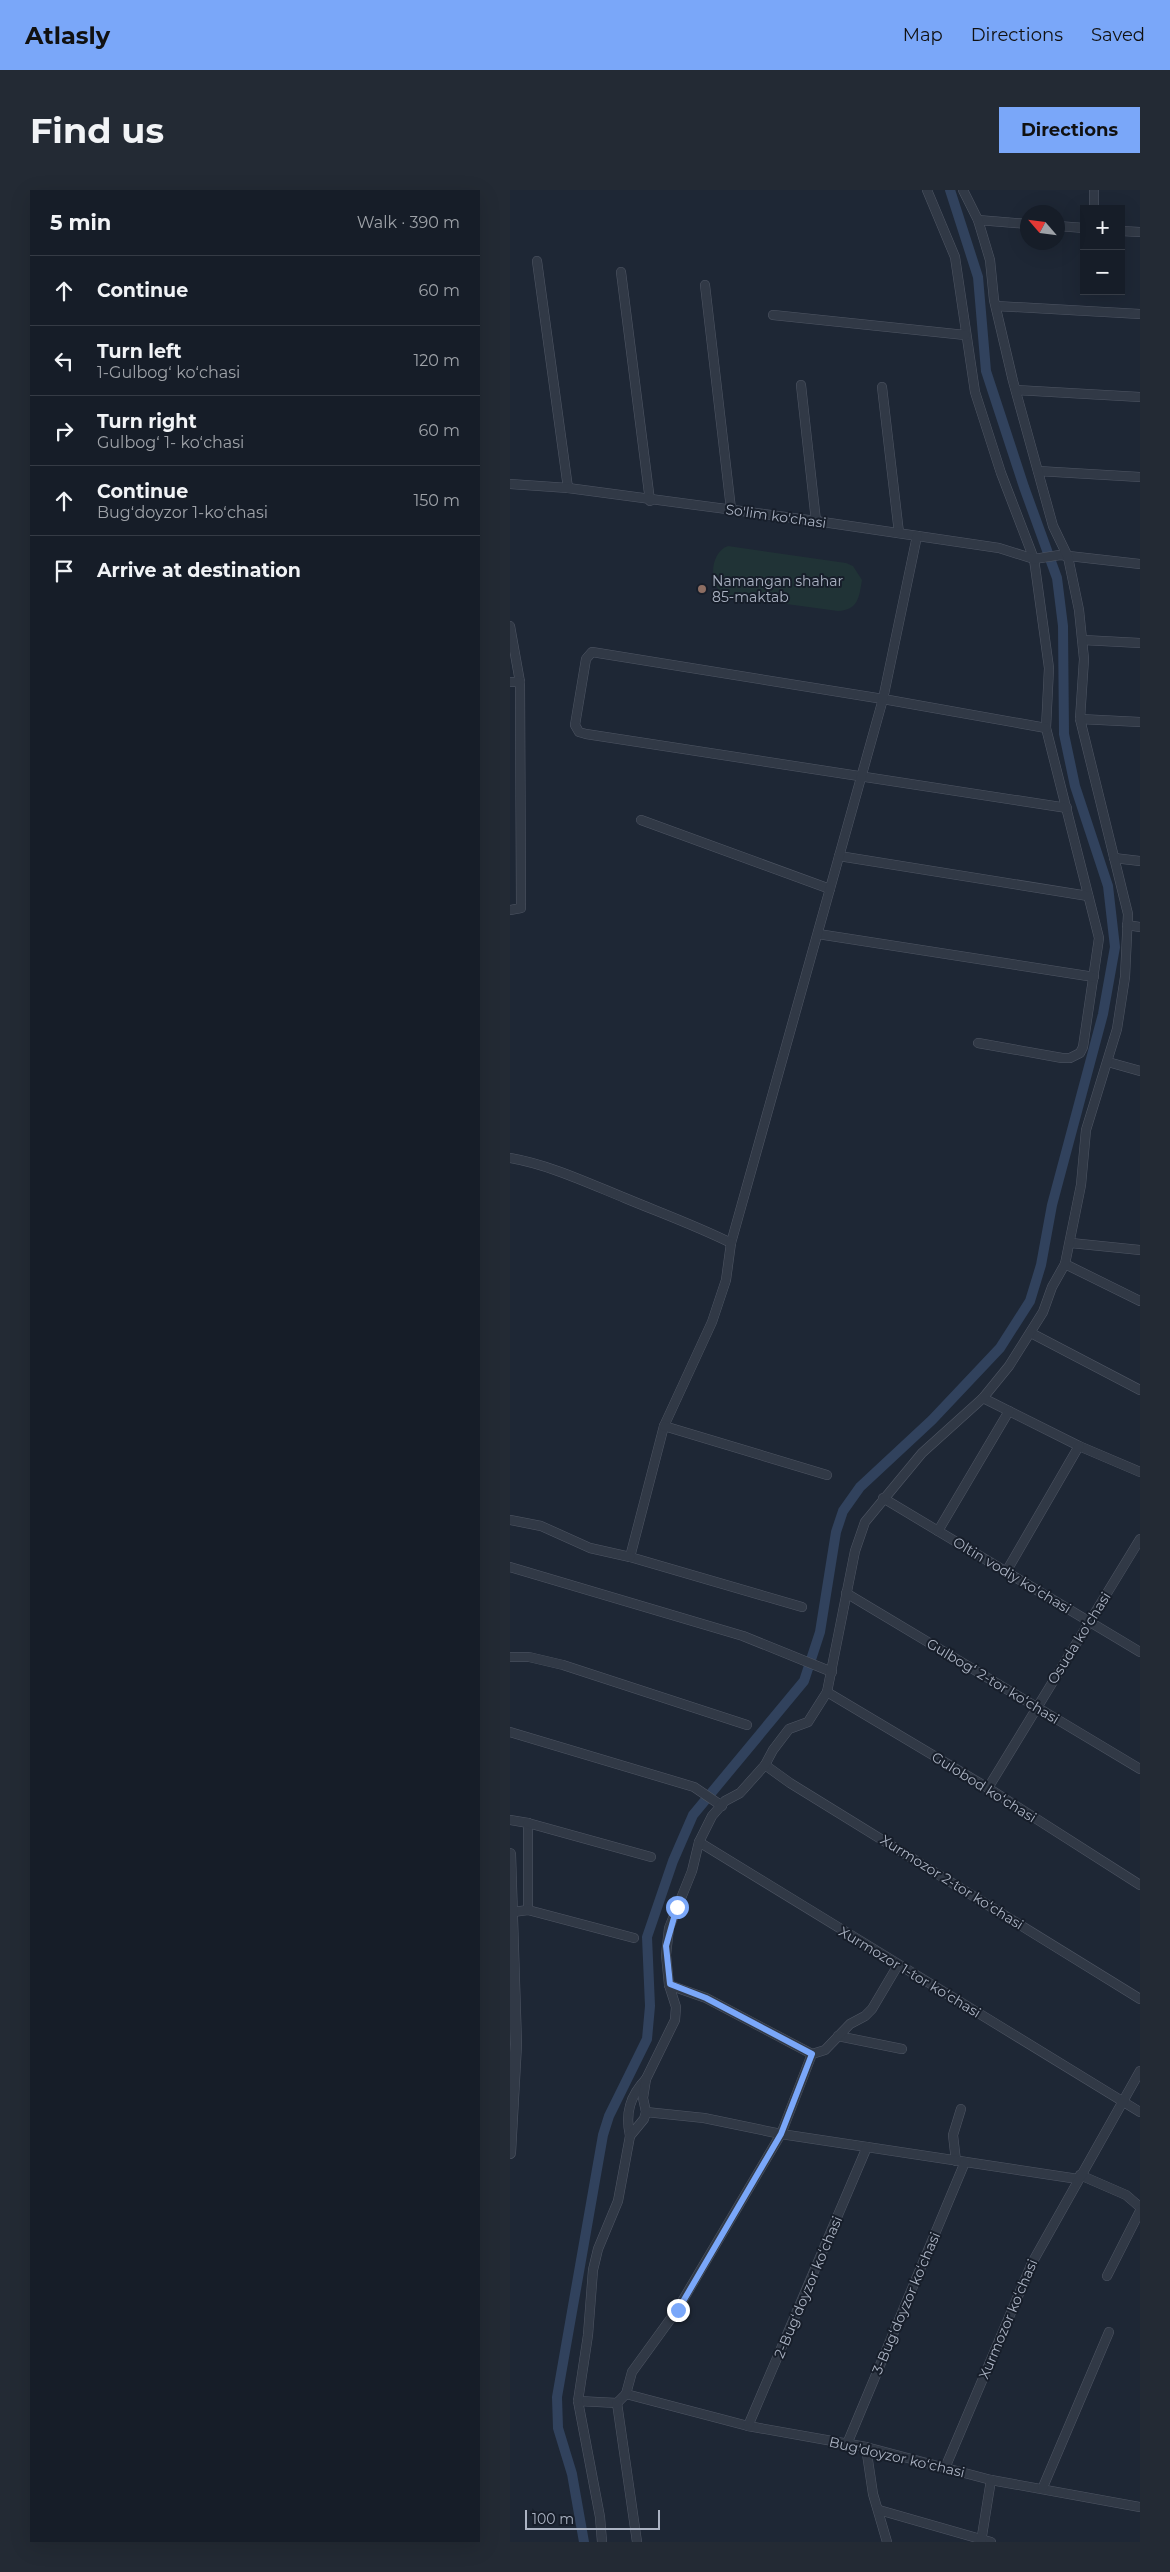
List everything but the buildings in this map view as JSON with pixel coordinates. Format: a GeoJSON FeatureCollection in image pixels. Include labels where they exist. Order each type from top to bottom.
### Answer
{"type":"FeatureCollection","features":[{"type":"Feature","properties":{"kind":"street"},"geometry":{"type":"LineString","coordinates":[[927,190],[955,257],[965,335],[975,392],[1001,474],[1037,559],[1049,668],[1046,728],[1099,938],[1083,1047],[1076,1056],[1062,1058],[978,1043]]}},
{"type":"Feature","properties":{"kind":"street"},"geometry":{"type":"LineString","coordinates":[[602,2542],[600,2517],[578,2401],[588,2335],[593,2270],[602,2237],[618,2201],[630,2136],[628,2125],[630,2105],[639,2087],[646,2079],[675,2020],[676,2007],[670,1984],[666,1937],[692,1871],[699,1842],[712,1816],[720,1804],[740,1793],[765,1765],[770,1754],[789,1729],[808,1722],[827,1692],[829,1671],[860,1534],[872,1512],[922,1453],[983,1398],[1009,1366],[1043,1312],[1052,1287],[1066,1264],[1084,1167],[1086,1130],[1117,1029],[1124,986],[1128,914],[1126,897],[1114,858],[1080,719],[1083,640],[1064,556],[1053,526],[1016,390],[996,306],[990,260],[978,220],[963,190]]}},
{"type":"Feature","properties":{"kind":"street"},"geometry":{"type":"LineString","coordinates":[[1094,190],[1094,205]]}},
{"type":"Feature","properties":{"kind":"street"},"geometry":{"type":"LineString","coordinates":[[978,220],[1020,223]]}},
{"type":"Feature","properties":{"kind":"street"},"geometry":{"type":"LineString","coordinates":[[1065,227],[1080,228]]}},
{"type":"Feature","properties":{"kind":"street"},"geometry":{"type":"LineString","coordinates":[[1125,230],[1140,232]]}},
{"type":"Feature","properties":{"kind":"street"},"geometry":{"type":"LineString","coordinates":[[537,261],[568,488]]}},
{"type":"Feature","properties":{"kind":"street"},"geometry":{"type":"LineString","coordinates":[[621,272],[650,501]]}},
{"type":"Feature","properties":{"kind":"street"},"geometry":{"type":"LineString","coordinates":[[705,285],[731,509]]}},
{"type":"Feature","properties":{"kind":"street"},"geometry":{"type":"LineString","coordinates":[[996,306],[1140,314]]}},
{"type":"Feature","properties":{"kind":"street"},"geometry":{"type":"LineString","coordinates":[[773,315],[965,335]]}},
{"type":"Feature","properties":{"kind":"street"},"geometry":{"type":"LineString","coordinates":[[801,385],[816,521]]}},
{"type":"Feature","properties":{"kind":"street"},"geometry":{"type":"LineString","coordinates":[[882,387],[899,533]]}},
{"type":"Feature","properties":{"kind":"street"},"geometry":{"type":"LineString","coordinates":[[1016,390],[1140,397]]}},
{"type":"Feature","properties":{"kind":"street"},"geometry":{"type":"LineString","coordinates":[[1038,471],[1140,477]]}},
{"type":"Feature","properties":{"kind":"street","name":"So'lim ko'chasi"},"geometry":{"type":"LineString","coordinates":[[510,484],[568,488],[650,501],[731,509],[816,521],[999,548],[1037,559]]}},
{"type":"Feature","properties":{"kind":"street"},"geometry":{"type":"LineString","coordinates":[[630,1557],[664,1426],[712,1322],[726,1280],[731,1243],[883,698],[917,536]]}},
{"type":"Feature","properties":{"kind":"street"},"geometry":{"type":"LineString","coordinates":[[1037,559],[1064,556],[1140,564]]}},
{"type":"Feature","properties":{"kind":"street"},"geometry":{"type":"LineString","coordinates":[[510,626],[515,682],[521,908],[510,910]]}},
{"type":"Feature","properties":{"kind":"street"},"geometry":{"type":"LineString","coordinates":[[1083,640],[1140,643]]}},
{"type":"Feature","properties":{"kind":"street"},"geometry":{"type":"LineString","coordinates":[[1046,728],[883,698],[592,652],[586,659],[576,720],[579,732],[1067,808]]}},
{"type":"Feature","properties":{"kind":"street"},"geometry":{"type":"LineString","coordinates":[[1080,719],[1140,722]]}},
{"type":"Feature","properties":{"kind":"street"},"geometry":{"type":"LineString","coordinates":[[641,820],[830,889]]}},
{"type":"Feature","properties":{"kind":"street"},"geometry":{"type":"LineString","coordinates":[[839,856],[1088,896]]}},
{"type":"Feature","properties":{"kind":"street"},"geometry":{"type":"LineString","coordinates":[[1114,858],[1140,861]]}},
{"type":"Feature","properties":{"kind":"street"},"geometry":{"type":"LineString","coordinates":[[1127,925],[1140,927]]}},
{"type":"Feature","properties":{"kind":"street"},"geometry":{"type":"LineString","coordinates":[[818,934],[1094,977]]}},
{"type":"Feature","properties":{"kind":"street"},"geometry":{"type":"LineString","coordinates":[[1108,1062],[1140,1071]]}},
{"type":"Feature","properties":{"kind":"street"},"geometry":{"type":"LineString","coordinates":[[510,1158],[534,1162],[572,1176],[731,1243]]}},
{"type":"Feature","properties":{"kind":"street"},"geometry":{"type":"LineString","coordinates":[[1071,1243],[1140,1250]]}},
{"type":"Feature","properties":{"kind":"street"},"geometry":{"type":"LineString","coordinates":[[1066,1264],[1140,1301]]}},
{"type":"Feature","properties":{"kind":"street"},"geometry":{"type":"LineString","coordinates":[[1031,1333],[1140,1390]]}},
{"type":"Feature","properties":{"kind":"street"},"geometry":{"type":"LineString","coordinates":[[983,1398],[1079,1446],[1140,1472]]}},
{"type":"Feature","properties":{"kind":"street"},"geometry":{"type":"LineString","coordinates":[[938,1531],[1009,1411]]}},
{"type":"Feature","properties":{"kind":"street"},"geometry":{"type":"LineString","coordinates":[[664,1426],[827,1475]]}},
{"type":"Feature","properties":{"kind":"street"},"geometry":{"type":"LineString","coordinates":[[1006,1572],[1079,1446]]}},
{"type":"Feature","properties":{"kind":"street","name":"Oltin vodiy koʻchasi"},"geometry":{"type":"LineString","coordinates":[[883,1498],[1140,1652]]}},
{"type":"Feature","properties":{"kind":"street"},"geometry":{"type":"LineString","coordinates":[[510,1520],[540,1526],[590,1548],[630,1557],[802,1607]]}},
{"type":"Feature","properties":{"kind":"street","name":"Osuda koʻchasi"},"geometry":{"type":"LineString","coordinates":[[988,1788],[1140,1539]]}},
{"type":"Feature","properties":{"kind":"street"},"geometry":{"type":"LineString","coordinates":[[510,1567],[744,1636],[829,1671]]}},
{"type":"Feature","properties":{"kind":"street","name":"Gulbogʻ 2-tor koʻchasi"},"geometry":{"type":"LineString","coordinates":[[846,1593],[1140,1769]]}},
{"type":"Feature","properties":{"kind":"street"},"geometry":{"type":"LineString","coordinates":[[510,1657],[529,1658],[564,1665],[747,1725]]}},
{"type":"Feature","properties":{"kind":"street","name":"Gulobod koʻchasi"},"geometry":{"type":"LineString","coordinates":[[827,1692],[988,1788],[1140,1886]]}},
{"type":"Feature","properties":{"kind":"street"},"geometry":{"type":"LineString","coordinates":[[510,1732],[694,1787],[720,1804]]}},
{"type":"Feature","properties":{"kind":"street","name":"Xurmozor 2-tor koʻchasi"},"geometry":{"type":"LineString","coordinates":[[765,1765],[790,1783],[1140,1999]]}},
{"type":"Feature","properties":{"kind":"street"},"geometry":{"type":"LineString","coordinates":[[510,1820],[528,1823],[651,1857]]}},
{"type":"Feature","properties":{"kind":"street"},"geometry":{"type":"LineString","coordinates":[[528,1823],[528,1910]]}},
{"type":"Feature","properties":{"kind":"street","name":"Xurmozor 1-tor koʻchasi"},"geometry":{"type":"LineString","coordinates":[[699,1842],[1140,2112]]}},
{"type":"Feature","properties":{"kind":"street"},"geometry":{"type":"LineString","coordinates":[[510,1854],[513,2043],[510,2153]]}},
{"type":"Feature","properties":{"kind":"street"},"geometry":{"type":"LineString","coordinates":[[512,1912],[528,1910],[634,1938]]}},
{"type":"Feature","properties":{"kind":"street"},"geometry":{"type":"LineString","coordinates":[[670,1984],[706,1998],[812,2054],[825,2050],[850,2024],[865,2016],[872,2009],[898,1965]]}},
{"type":"Feature","properties":{"kind":"street"},"geometry":{"type":"LineString","coordinates":[[838,2036],[902,2049]]}},
{"type":"Feature","properties":{"kind":"street"},"geometry":{"type":"LineString","coordinates":[[578,2401],[617,2403],[626,2394],[632,2372],[678,2310],[781,2134],[812,2054]]}},
{"type":"Feature","properties":{"kind":"street","name":"Xurmozor koʻchasi"},"geometry":{"type":"LineString","coordinates":[[945,2468],[1032,2262],[1140,2071]]}},
{"type":"Feature","properties":{"kind":"street"},"geometry":{"type":"LineString","coordinates":[[630,2136],[642,2123],[646,2112],[643,2098],[646,2079]]}},
{"type":"Feature","properties":{"kind":"street"},"geometry":{"type":"LineString","coordinates":[[960,2162],[953,2135],[961,2109]]}},
{"type":"Feature","properties":{"kind":"street"},"geometry":{"type":"LineString","coordinates":[[646,2112],[704,2118],[781,2134],[960,2162],[1079,2177],[1126,2195],[1140,2207]]}},
{"type":"Feature","properties":{"kind":"street","name":"2-Bugʻdoyzor koʻchasi"},"geometry":{"type":"LineString","coordinates":[[748,2426],[868,2147]]}},
{"type":"Feature","properties":{"kind":"street","name":"3-Bugʻdoyzor koʻchasi"},"geometry":{"type":"LineString","coordinates":[[847,2444],[960,2162]]}},
{"type":"Feature","properties":{"kind":"street"},"geometry":{"type":"LineString","coordinates":[[1107,2276],[1140,2212]]}},
{"type":"Feature","properties":{"kind":"street"},"geometry":{"type":"LineString","coordinates":[[1043,2487],[1109,2332]]}},
{"type":"Feature","properties":{"kind":"street","name":"Bug'doyzor koʻchasi"},"geometry":{"type":"LineString","coordinates":[[626,2394],[748,2426],[866,2447],[991,2480],[1032,2488],[1043,2487],[1139,2505]]}},
{"type":"Feature","properties":{"kind":"street"},"geometry":{"type":"LineString","coordinates":[[617,2403],[637,2542]]}},
{"type":"Feature","properties":{"kind":"street"},"geometry":{"type":"LineString","coordinates":[[866,2447],[873,2494],[887,2542]]}},
{"type":"Feature","properties":{"kind":"street"},"geometry":{"type":"LineString","coordinates":[[981,2541],[991,2480]]}},
{"type":"Feature","properties":{"kind":"street"},"geometry":{"type":"LineString","coordinates":[[879,2510],[981,2541],[991,2542]]}},
{"type":"Feature","properties":{"kind":"green space"},"geometry":{"type":"Polygon","coordinates":[[[728,546],[846,563],[853,566],[862,580],[856,602],[850,608],[838,611],[726,596],[716,585],[713,570],[717,555],[728,546]]]}},
{"type":"Feature","properties":{"kind":"waterway"},"geometry":{"type":"LineString","coordinates":[[584,2542],[572,2474],[558,2428],[557,2397],[603,2135],[609,2116],[647,2039],[650,2006],[647,1937],[673,1861],[693,1815],[804,1681],[820,1632],[836,1532],[843,1511],[860,1487],[932,1420],[1000,1348],[1030,1301],[1041,1265],[1052,1205],[1103,1014],[1115,947],[1108,886],[1075,786],[1064,734],[1063,626],[1057,578],[1024,487],[986,371],[978,277],[950,190]]}},
{"type":"Feature","properties":{"kind":"place","name":"Namangan shahar 85-maktab"},"geometry":{"type":"Point","coordinates":[702,589]}},
{"type":"Feature","properties":{"kind":"route"},"geometry":{"type":"LineString","coordinates":[[677,1907],[666,1937],[666,1955],[670,1984],[706,1998],[812,2054],[781,2134],[678,2310]]}}]}
